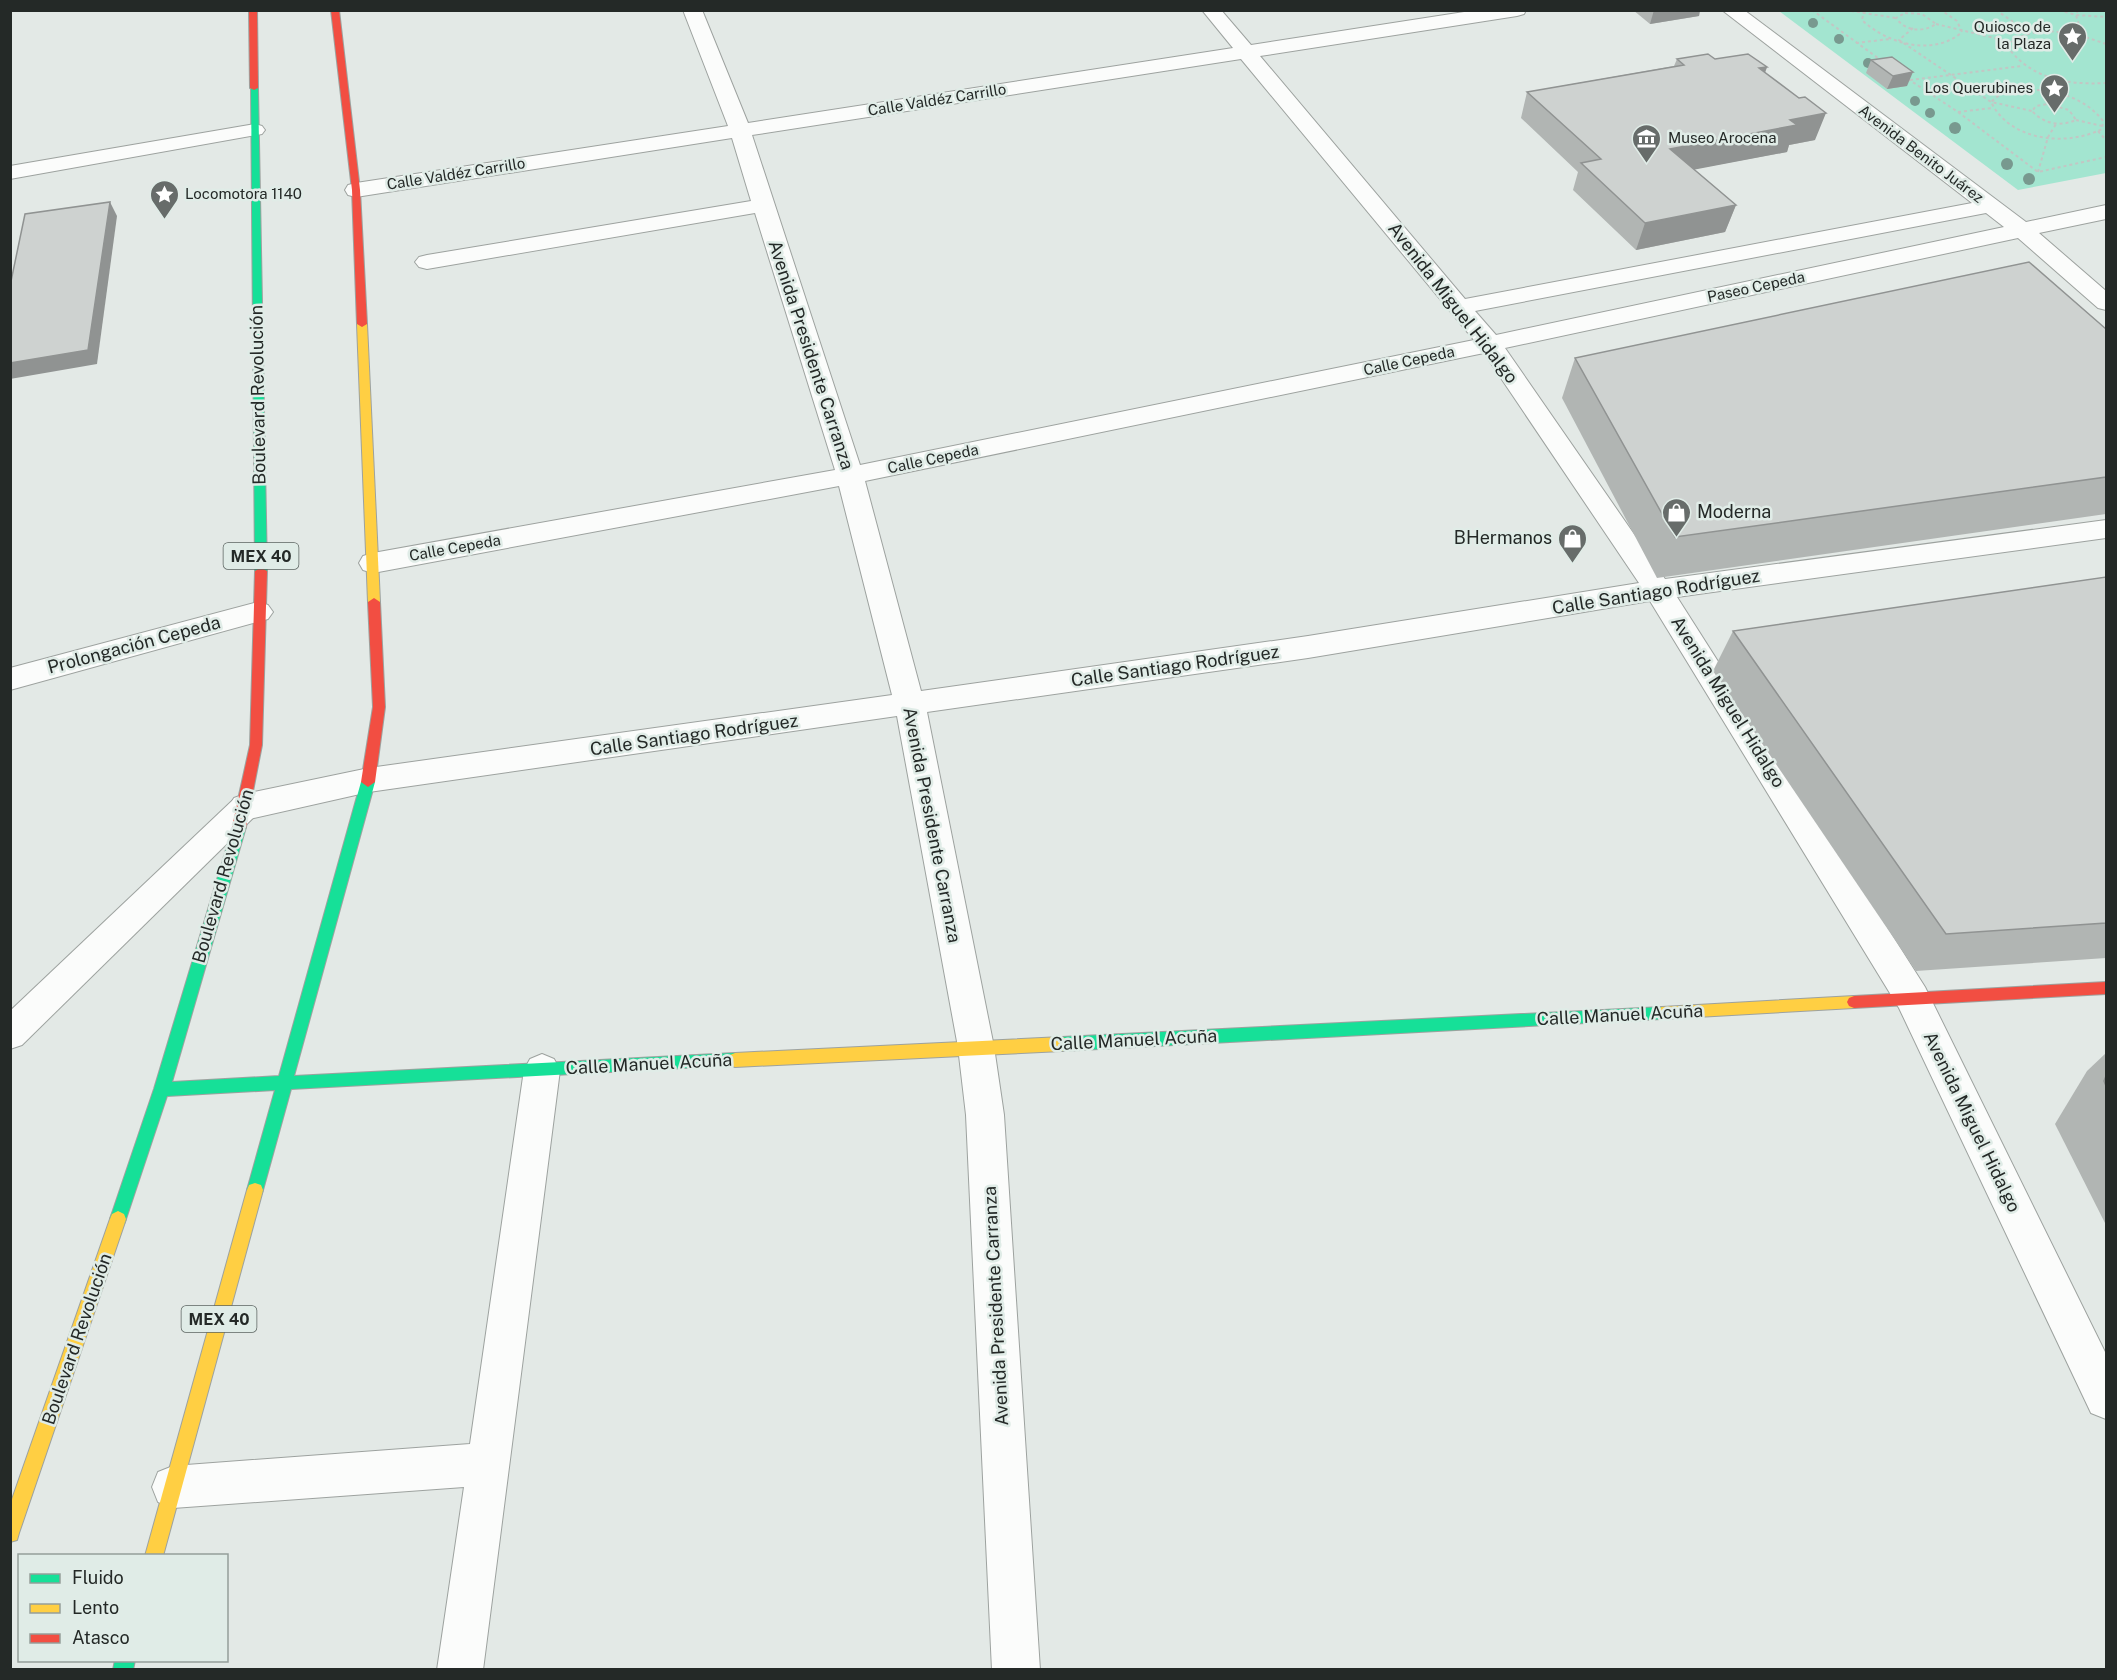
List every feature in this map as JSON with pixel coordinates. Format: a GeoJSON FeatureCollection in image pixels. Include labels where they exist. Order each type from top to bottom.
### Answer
{"type":"FeatureCollection","features":[{"type":"Feature","properties":{"kind":"main road","name":"Boulevard Revolución"},"geometry":{"type":"LineString","coordinates":[[10,1533],[162,1089],[245,807],[256,745],[258,612],[261,588],[253,10]]}},
{"type":"Feature","properties":{"kind":"main road","name":"MEX 40"},"geometry":{"type":"LineString","coordinates":[[155,1554],[369,780],[379,708],[356,190],[335,10]]}},
{"type":"Feature","properties":{"kind":"main road","name":"Calle Manuel Acuña"},"geometry":{"type":"LineString","coordinates":[[162,1089],[1412,1026],[2106,988]]}},
{"type":"Feature","properties":{"kind":"street","name":"Avenida Presidente Carranza"},"geometry":{"type":"LineString","coordinates":[[692,10],[740,130],[850,476],[910,705],[976,1047],[985,1115],[1016,1670]]}},
{"type":"Feature","properties":{"kind":"street","name":"Avenida Miguel Hidalgo"},"geometry":{"type":"LineString","coordinates":[[1211,10],[1490,344],[1658,590],[1912,998],[2106,1398]]}},
{"type":"Feature","properties":{"kind":"street","name":"Calle Valdéz Carrillo"},"geometry":{"type":"LineString","coordinates":[[356,190],[1517,10]]}},
{"type":"Feature","properties":{"kind":"street","name":"Avenida Benito Juárez"},"geometry":{"type":"LineString","coordinates":[[1731,10],[2021,229],[2106,303]]}},
{"type":"Feature","properties":{"kind":"street"},"geometry":{"type":"LineString","coordinates":[[10,172],[255,130]]}},
{"type":"Feature","properties":{"kind":"street"},"geometry":{"type":"LineString","coordinates":[[427,262],[764,205]]}},
{"type":"Feature","properties":{"kind":"street","name":"Paseo Cepeda"},"geometry":{"type":"LineString","coordinates":[[1460,307],[1990,206]]}},
{"type":"Feature","properties":{"kind":"street"},"geometry":{"type":"LineString","coordinates":[[2021,229],[2106,212]]}},
{"type":"Feature","properties":{"kind":"street","name":"Paseo Cepeda"},"geometry":{"type":"LineString","coordinates":[[1490,344],[2021,229]]}},
{"type":"Feature","properties":{"kind":"street","name":"Calle Cepeda"},"geometry":{"type":"LineString","coordinates":[[373,563],[850,476],[1490,344]]}},
{"type":"Feature","properties":{"kind":"street","name":"Calle Santiago Rodríguez"},"geometry":{"type":"LineString","coordinates":[[245,807],[369,780],[1308,647],[1658,590],[2106,529]]}},
{"type":"Feature","properties":{"kind":"street","name":"Prolongación Cepeda"},"geometry":{"type":"LineString","coordinates":[[10,679],[258,612]]}},
{"type":"Feature","properties":{"kind":"lane"},"geometry":{"type":"LineString","coordinates":[[10,1034],[245,807]]}},
{"type":"Feature","properties":{"kind":"lane"},"geometry":{"type":"LineString","coordinates":[[460,1670],[542,1070]]}},
{"type":"Feature","properties":{"kind":"lane"},"geometry":{"type":"LineString","coordinates":[[173,1487],[489,1464]]}},
{"type":"Feature","properties":{"kind":"path"},"geometry":{"type":"LineString","coordinates":[[1812,10],[1855,44],[1887,65]]}},
{"type":"Feature","properties":{"kind":"path"},"geometry":{"type":"LineString","coordinates":[[1845,10],[1896,18]]}},
{"type":"Feature","properties":{"kind":"path"},"geometry":{"type":"LineString","coordinates":[[1863,12],[1862,20],[1867,26],[1890,38],[1922,44],[1950,42],[1958,38],[1962,32],[1953,17],[1941,10]]}},
{"type":"Feature","properties":{"kind":"path"},"geometry":{"type":"LineString","coordinates":[[1996,10],[2029,33]]}},
{"type":"Feature","properties":{"kind":"path"},"geometry":{"type":"LineString","coordinates":[[2059,10],[2076,15],[2106,17]]}},
{"type":"Feature","properties":{"kind":"path"},"geometry":{"type":"LineString","coordinates":[[2078,10],[2076,15],[2082,36]]}},
{"type":"Feature","properties":{"kind":"path"},"geometry":{"type":"LineString","coordinates":[[1896,18],[1900,14],[1916,12],[1931,18],[1936,24],[2011,42],[2029,33],[2045,32],[2082,36],[2106,44]]}},
{"type":"Feature","properties":{"kind":"path"},"geometry":{"type":"LineString","coordinates":[[1896,18],[1898,23],[1913,28],[1931,28],[1936,24]]}},
{"type":"Feature","properties":{"kind":"path"},"geometry":{"type":"LineString","coordinates":[[1899,40],[1913,28]]}},
{"type":"Feature","properties":{"kind":"path"},"geometry":{"type":"LineString","coordinates":[[1855,44],[1890,38]]}},
{"type":"Feature","properties":{"kind":"path"},"geometry":{"type":"LineString","coordinates":[[1899,40],[1991,102],[2032,111],[2038,117],[2056,124],[2066,124],[2076,120],[2101,129]]}},
{"type":"Feature","properties":{"kind":"path"},"geometry":{"type":"LineString","coordinates":[[2011,42],[2010,50],[2023,66]]}},
{"type":"Feature","properties":{"kind":"path"},"geometry":{"type":"LineString","coordinates":[[1910,80],[2023,66],[2056,79],[2092,84],[2106,83]]}},
{"type":"Feature","properties":{"kind":"path"},"geometry":{"type":"LineString","coordinates":[[1902,75],[1958,112],[2038,172],[2106,157]]}},
{"type":"Feature","properties":{"kind":"path"},"geometry":{"type":"LineString","coordinates":[[2052,104],[2050,91],[2056,79]]}},
{"type":"Feature","properties":{"kind":"path"},"geometry":{"type":"LineString","coordinates":[[2106,128],[2101,129],[2094,135],[2080,139],[2048,137],[2010,126],[1998,118],[1991,102],[1995,95],[2019,88],[2050,91],[2071,97],[2087,104],[2098,113],[2103,121],[2101,129],[2106,140]]}},
{"type":"Feature","properties":{"kind":"path"},"geometry":{"type":"LineString","coordinates":[[2032,111],[2036,106],[2052,104],[2074,113],[2076,120]]}},
{"type":"Feature","properties":{"kind":"path"},"geometry":{"type":"LineString","coordinates":[[1958,112],[1992,108]]}},
{"type":"Feature","properties":{"kind":"path"},"geometry":{"type":"LineString","coordinates":[[2038,172],[2048,137],[2056,124]]}},
{"type":"Feature","properties":{"kind":"green space"},"geometry":{"type":"Polygon","coordinates":[[[1779,11],[2106,11],[2106,173],[2018,190],[1779,11]]]}},
{"type":"Feature","properties":{"kind":"building","name":"Museo Arocena"},"geometry":{"type":"Polygon","coordinates":[[[1708,54],[1715,59],[1748,54],[1767,67],[1759,68],[1799,98],[1805,97],[1826,113],[1790,120],[1797,125],[1670,149],[1736,205],[1645,223],[1581,163],[1601,159],[1527,92],[1684,65],[1677,59],[1708,54]]]}},
{"type":"Feature","properties":{"kind":"building"},"geometry":{"type":"Polygon","coordinates":[[[1892,57],[1913,72],[1893,76],[1871,60],[1892,57]]]}},
{"type":"Feature","properties":{"kind":"building"},"geometry":{"type":"Polygon","coordinates":[[[110,202],[88,350],[10,363],[10,286],[25,214],[110,202]]]}},
{"type":"Feature","properties":{"kind":"building"},"geometry":{"type":"Polygon","coordinates":[[[2029,262],[2106,329],[2106,477],[1675,537],[1575,358],[2029,262]]]}},
{"type":"Feature","properties":{"kind":"building"},"geometry":{"type":"Polygon","coordinates":[[[2106,577],[2106,923],[1946,934],[1733,631],[2106,577]]]}},
{"type":"Feature","properties":{"kind":"traffic: fast"},"geometry":{"type":"LineString","coordinates":[[254,88],[261,571]]}},
{"type":"Feature","properties":{"kind":"traffic: fast"},"geometry":{"type":"LineString","coordinates":[[255,1190],[368,782]]}},
{"type":"Feature","properties":{"kind":"traffic: fast"},"geometry":{"type":"LineString","coordinates":[[118,1219],[162,1089],[239,827]]}},
{"type":"Feature","properties":{"kind":"traffic: fast"},"geometry":{"type":"LineString","coordinates":[[1062,1044],[1662,1013]]}},
{"type":"Feature","properties":{"kind":"traffic: fast"},"geometry":{"type":"LineString","coordinates":[[162,1089],[735,1060]]}},
{"type":"Feature","properties":{"kind":"traffic: fast"},"geometry":{"type":"LineString","coordinates":[[123,1670],[125,1662]]}},
{"type":"Feature","properties":{"kind":"traffic: slow"},"geometry":{"type":"LineString","coordinates":[[362,324],[374,602]]}},
{"type":"Feature","properties":{"kind":"traffic: slow"},"geometry":{"type":"LineString","coordinates":[[1662,1013],[1854,1002]]}},
{"type":"Feature","properties":{"kind":"traffic: slow"},"geometry":{"type":"LineString","coordinates":[[735,1060],[1062,1044]]}},
{"type":"Feature","properties":{"kind":"traffic: slow"},"geometry":{"type":"LineString","coordinates":[[155,1554],[255,1190]]}},
{"type":"Feature","properties":{"kind":"traffic: slow"},"geometry":{"type":"LineString","coordinates":[[10,1533],[118,1219]]}},
{"type":"Feature","properties":{"kind":"traffic: jam"},"geometry":{"type":"LineString","coordinates":[[253,10],[254,88]]}},
{"type":"Feature","properties":{"kind":"traffic: jam"},"geometry":{"type":"LineString","coordinates":[[335,10],[356,190],[362,324]]}},
{"type":"Feature","properties":{"kind":"traffic: jam"},"geometry":{"type":"LineString","coordinates":[[239,827],[256,745],[261,571]]}},
{"type":"Feature","properties":{"kind":"traffic: jam"},"geometry":{"type":"LineString","coordinates":[[368,782],[379,707],[374,602]]}},
{"type":"Feature","properties":{"kind":"traffic: jam"},"geometry":{"type":"LineString","coordinates":[[1854,1002],[2106,988]]}},
{"type":"Feature","properties":{"kind":"place","name":"Quiosco de la Plaza"},"geometry":{"type":"Point","coordinates":[2072,62]}},
{"type":"Feature","properties":{"kind":"place","name":"Los Querubines"},"geometry":{"type":"Point","coordinates":[2054,114]}},
{"type":"Feature","properties":{"kind":"place","name":"Museo Arocena"},"geometry":{"type":"Point","coordinates":[1647,164]}},
{"type":"Feature","properties":{"kind":"place","name":"Locomotora 1140"},"geometry":{"type":"Point","coordinates":[164,220]}},
{"type":"Feature","properties":{"kind":"place","name":"Moderna"},"geometry":{"type":"Point","coordinates":[1676,538]}},
{"type":"Feature","properties":{"kind":"place","name":"BHermanos"},"geometry":{"type":"Point","coordinates":[1573,564]}}]}
